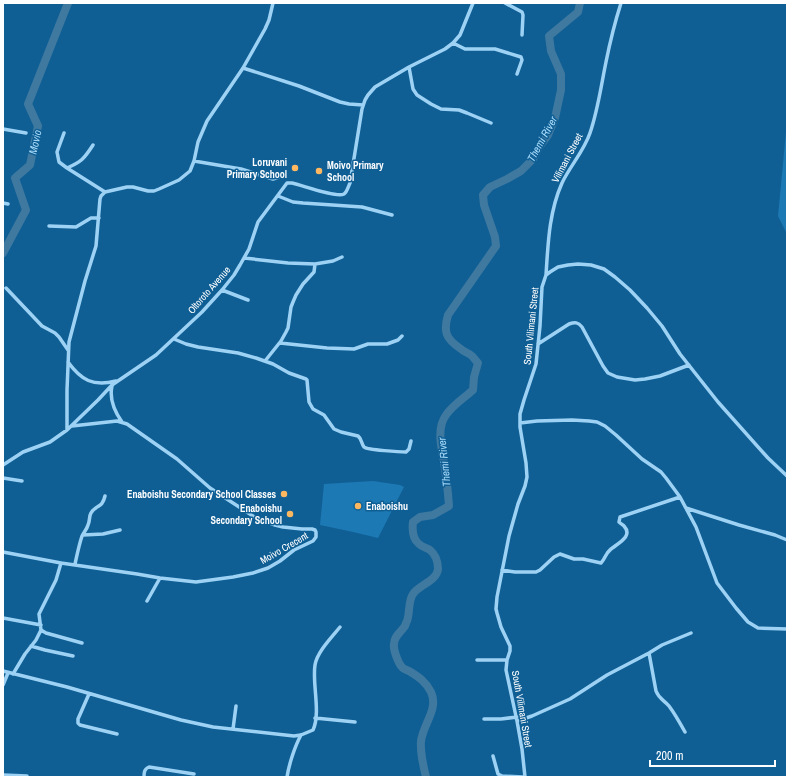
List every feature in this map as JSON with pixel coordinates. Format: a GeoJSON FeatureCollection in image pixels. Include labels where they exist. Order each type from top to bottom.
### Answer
{"type":"FeatureCollection","features":[{"type":"Feature","properties":{"kind":"street"},"geometry":{"type":"LineString","coordinates":[[67,430],[68,351],[85,281],[96,246],[100,199],[105,192],[127,187],[154,191],[179,180],[190,171],[198,142],[207,121],[243,68],[265,29],[273,3]]}},
{"type":"Feature","properties":{"kind":"street","name":"Oltoroto Avenue"},"geometry":{"type":"LineString","coordinates":[[3,465],[23,452],[50,442],[67,430],[112,385],[156,355],[202,312],[234,275],[252,241],[258,222],[285,186],[289,183],[332,194],[342,195],[345,193],[350,183],[363,105],[368,94],[375,87],[409,67],[445,49],[453,43],[460,35],[473,3]]}},
{"type":"Feature","properties":{"kind":"street"},"geometry":{"type":"LineString","coordinates":[[505,3],[522,12],[522,36]]}},
{"type":"Feature","properties":{"kind":"street","name":"Vilimani Street"},"geometry":{"type":"LineString","coordinates":[[546,275],[550,229],[557,197],[567,174],[589,134],[621,3]]}},
{"type":"Feature","properties":{"kind":"street"},"geometry":{"type":"LineString","coordinates":[[453,43],[465,49],[495,49],[521,57],[522,60],[516,74]]}},
{"type":"Feature","properties":{"kind":"street"},"geometry":{"type":"LineString","coordinates":[[409,67],[413,89],[417,94],[431,104],[441,109],[463,111],[490,123]]}},
{"type":"Feature","properties":{"kind":"street"},"geometry":{"type":"LineString","coordinates":[[243,68],[299,86],[340,102],[363,105]]}},
{"type":"Feature","properties":{"kind":"street"},"geometry":{"type":"LineString","coordinates":[[3,129],[26,132]]}},
{"type":"Feature","properties":{"kind":"street"},"geometry":{"type":"LineString","coordinates":[[64,133],[58,149],[57,155],[59,162],[105,192]]}},
{"type":"Feature","properties":{"kind":"street"},"geometry":{"type":"LineString","coordinates":[[67,168],[81,161],[93,145]]}},
{"type":"Feature","properties":{"kind":"street"},"geometry":{"type":"LineString","coordinates":[[194,161],[240,169],[268,178],[279,177]]}},
{"type":"Feature","properties":{"kind":"street"},"geometry":{"type":"LineString","coordinates":[[278,196],[294,202],[362,207],[392,215]]}},
{"type":"Feature","properties":{"kind":"street"},"geometry":{"type":"LineString","coordinates":[[3,203],[8,204]]}},
{"type":"Feature","properties":{"kind":"street"},"geometry":{"type":"LineString","coordinates":[[49,226],[76,227],[91,218],[99,218]]}},
{"type":"Feature","properties":{"kind":"street"},"geometry":{"type":"LineString","coordinates":[[244,258],[288,263],[315,264],[333,261],[342,256]]}},
{"type":"Feature","properties":{"kind":"street"},"geometry":{"type":"LineString","coordinates":[[265,361],[280,343],[288,328],[289,316],[293,302],[303,284],[314,272],[315,264]]}},
{"type":"Feature","properties":{"kind":"street","name":"South Vilimani Street"},"geometry":{"type":"LineString","coordinates":[[524,777],[517,719],[506,666],[510,646],[501,627],[496,608],[509,536],[527,477],[520,427],[520,414],[536,364],[542,287],[546,275],[558,267],[578,264],[591,265],[604,269],[615,277],[647,308],[662,326],[680,354],[718,402],[758,448],[787,476]]}},
{"type":"Feature","properties":{"kind":"street"},"geometry":{"type":"LineString","coordinates":[[6,288],[42,326],[60,337],[68,351]]}},
{"type":"Feature","properties":{"kind":"street"},"geometry":{"type":"LineString","coordinates":[[222,290],[248,300]]}},
{"type":"Feature","properties":{"kind":"street"},"geometry":{"type":"LineString","coordinates":[[538,344],[569,324],[575,322],[580,324],[582,327],[608,373],[617,377],[645,380],[689,365]]}},
{"type":"Feature","properties":{"kind":"street"},"geometry":{"type":"LineString","coordinates":[[280,343],[354,349],[368,344],[387,344],[398,340],[402,336]]}},
{"type":"Feature","properties":{"kind":"street"},"geometry":{"type":"LineString","coordinates":[[174,339],[198,347],[238,353],[265,361],[289,373],[306,379],[309,402],[313,409],[324,415],[334,429],[361,437],[363,446],[367,449],[406,452],[410,447],[411,441]]}},
{"type":"Feature","properties":{"kind":"street"},"geometry":{"type":"LineString","coordinates":[[68,362],[72,368],[85,379],[94,383],[105,384],[118,381]]}},
{"type":"Feature","properties":{"kind":"street"},"geometry":{"type":"LineString","coordinates":[[71,426],[122,422],[110,396],[112,385]]}},
{"type":"Feature","properties":{"kind":"street"},"geometry":{"type":"LineString","coordinates":[[520,422],[572,420],[598,422],[605,426],[642,459],[661,472],[680,497],[696,527],[718,583],[748,622],[758,628],[787,629]]}},
{"type":"Feature","properties":{"kind":"street","name":"Moivo Crecent"},"geometry":{"type":"LineString","coordinates":[[3,552],[61,563],[196,582],[233,577],[268,568],[294,550],[313,541],[316,537],[316,532],[312,529],[291,528],[275,525],[256,518],[210,488],[177,459],[122,422]]}},
{"type":"Feature","properties":{"kind":"street"},"geometry":{"type":"LineString","coordinates":[[3,478],[22,480]]}},
{"type":"Feature","properties":{"kind":"street"},"geometry":{"type":"LineString","coordinates":[[75,564],[89,518],[92,512],[104,502],[105,496]]}},
{"type":"Feature","properties":{"kind":"street"},"geometry":{"type":"LineString","coordinates":[[502,570],[515,572],[536,572],[560,554],[574,559],[590,560],[601,563],[610,550],[626,537],[626,528],[619,522],[620,517],[680,497]]}},
{"type":"Feature","properties":{"kind":"street"},"geometry":{"type":"LineString","coordinates":[[686,508],[787,540]]}},
{"type":"Feature","properties":{"kind":"street"},"geometry":{"type":"LineString","coordinates":[[83,535],[103,534],[120,530]]}},
{"type":"Feature","properties":{"kind":"street"},"geometry":{"type":"LineString","coordinates":[[3,685],[36,640],[41,630],[39,614],[56,580],[61,563]]}},
{"type":"Feature","properties":{"kind":"street"},"geometry":{"type":"LineString","coordinates":[[148,601],[160,578]]}},
{"type":"Feature","properties":{"kind":"street"},"geometry":{"type":"LineString","coordinates":[[3,618],[41,625]]}},
{"type":"Feature","properties":{"kind":"street"},"geometry":{"type":"LineString","coordinates":[[3,671],[67,687],[181,720],[204,725],[294,736],[313,730],[316,718],[315,665],[317,658],[340,627]]}},
{"type":"Feature","properties":{"kind":"street"},"geometry":{"type":"LineString","coordinates":[[41,630],[46,633],[82,644]]}},
{"type":"Feature","properties":{"kind":"street"},"geometry":{"type":"LineString","coordinates":[[484,719],[517,719],[532,716],[570,699],[608,675],[669,641],[691,633]]}},
{"type":"Feature","properties":{"kind":"street"},"geometry":{"type":"LineString","coordinates":[[31,646],[73,656]]}},
{"type":"Feature","properties":{"kind":"street"},"geometry":{"type":"LineString","coordinates":[[649,653],[657,696],[667,704],[685,732]]}},
{"type":"Feature","properties":{"kind":"street"},"geometry":{"type":"LineString","coordinates":[[477,660],[507,660]]}},
{"type":"Feature","properties":{"kind":"street"},"geometry":{"type":"LineString","coordinates":[[89,694],[78,719],[80,726],[117,734]]}},
{"type":"Feature","properties":{"kind":"street"},"geometry":{"type":"LineString","coordinates":[[233,729],[236,706]]}},
{"type":"Feature","properties":{"kind":"street"},"geometry":{"type":"LineString","coordinates":[[316,718],[355,722]]}},
{"type":"Feature","properties":{"kind":"street"},"geometry":{"type":"LineString","coordinates":[[287,777],[301,735]]}},
{"type":"Feature","properties":{"kind":"street"},"geometry":{"type":"LineString","coordinates":[[493,756],[498,774],[502,776],[524,777]]}},
{"type":"Feature","properties":{"kind":"street"},"geometry":{"type":"LineString","coordinates":[[144,777],[146,768],[194,774]]}},
{"type":"Feature","properties":{"kind":"street"},"geometry":{"type":"LineString","coordinates":[[3,775],[27,776]]}},
{"type":"Feature","properties":{"kind":"shaded area"},"geometry":{"type":"Polygon","coordinates":[[[787,121],[787,234],[778,216],[787,121]]]}},
{"type":"Feature","properties":{"kind":"shaded area","name":"Enaboishu"},"geometry":{"type":"Polygon","coordinates":[[[373,481],[400,485],[404,487],[378,538],[320,525],[324,484],[373,481]]]}},
{"type":"Feature","properties":{"kind":"waterway","name":"Movio"},"geometry":{"type":"LineString","coordinates":[[3,253],[26,210],[15,178],[30,165],[38,126],[28,104],[68,3]]}},
{"type":"Feature","properties":{"kind":"waterway","name":"Themi River"},"geometry":{"type":"LineString","coordinates":[[426,777],[421,754],[421,741],[432,710],[433,698],[429,688],[416,675],[400,665],[396,656],[394,641],[407,621],[411,597],[419,588],[435,577],[437,573],[438,566],[435,556],[430,550],[420,545],[415,540],[413,522],[420,517],[433,515],[449,506],[440,434],[441,428],[449,411],[473,390],[474,377],[478,363],[471,355],[452,342],[447,335],[446,326],[448,315],[496,246],[495,237],[484,205],[483,195],[490,187],[521,171],[533,159],[539,147],[548,135],[555,118],[561,90],[561,74],[551,51],[549,36],[578,12],[580,3]]}},
{"type":"Feature","properties":{"kind":"place","name":"Loruvani Primary School"},"geometry":{"type":"Point","coordinates":[295,168]}},
{"type":"Feature","properties":{"kind":"place","name":"Moivo Primary School"},"geometry":{"type":"Point","coordinates":[319,171]}},
{"type":"Feature","properties":{"kind":"place","name":"Enaboishu Secondary School Classes"},"geometry":{"type":"Point","coordinates":[284,494]}},
{"type":"Feature","properties":{"kind":"place","name":"Enaboishu"},"geometry":{"type":"Point","coordinates":[358,506]}},
{"type":"Feature","properties":{"kind":"place","name":"Enaboishu Secondary School"},"geometry":{"type":"Point","coordinates":[290,514]}}]}
